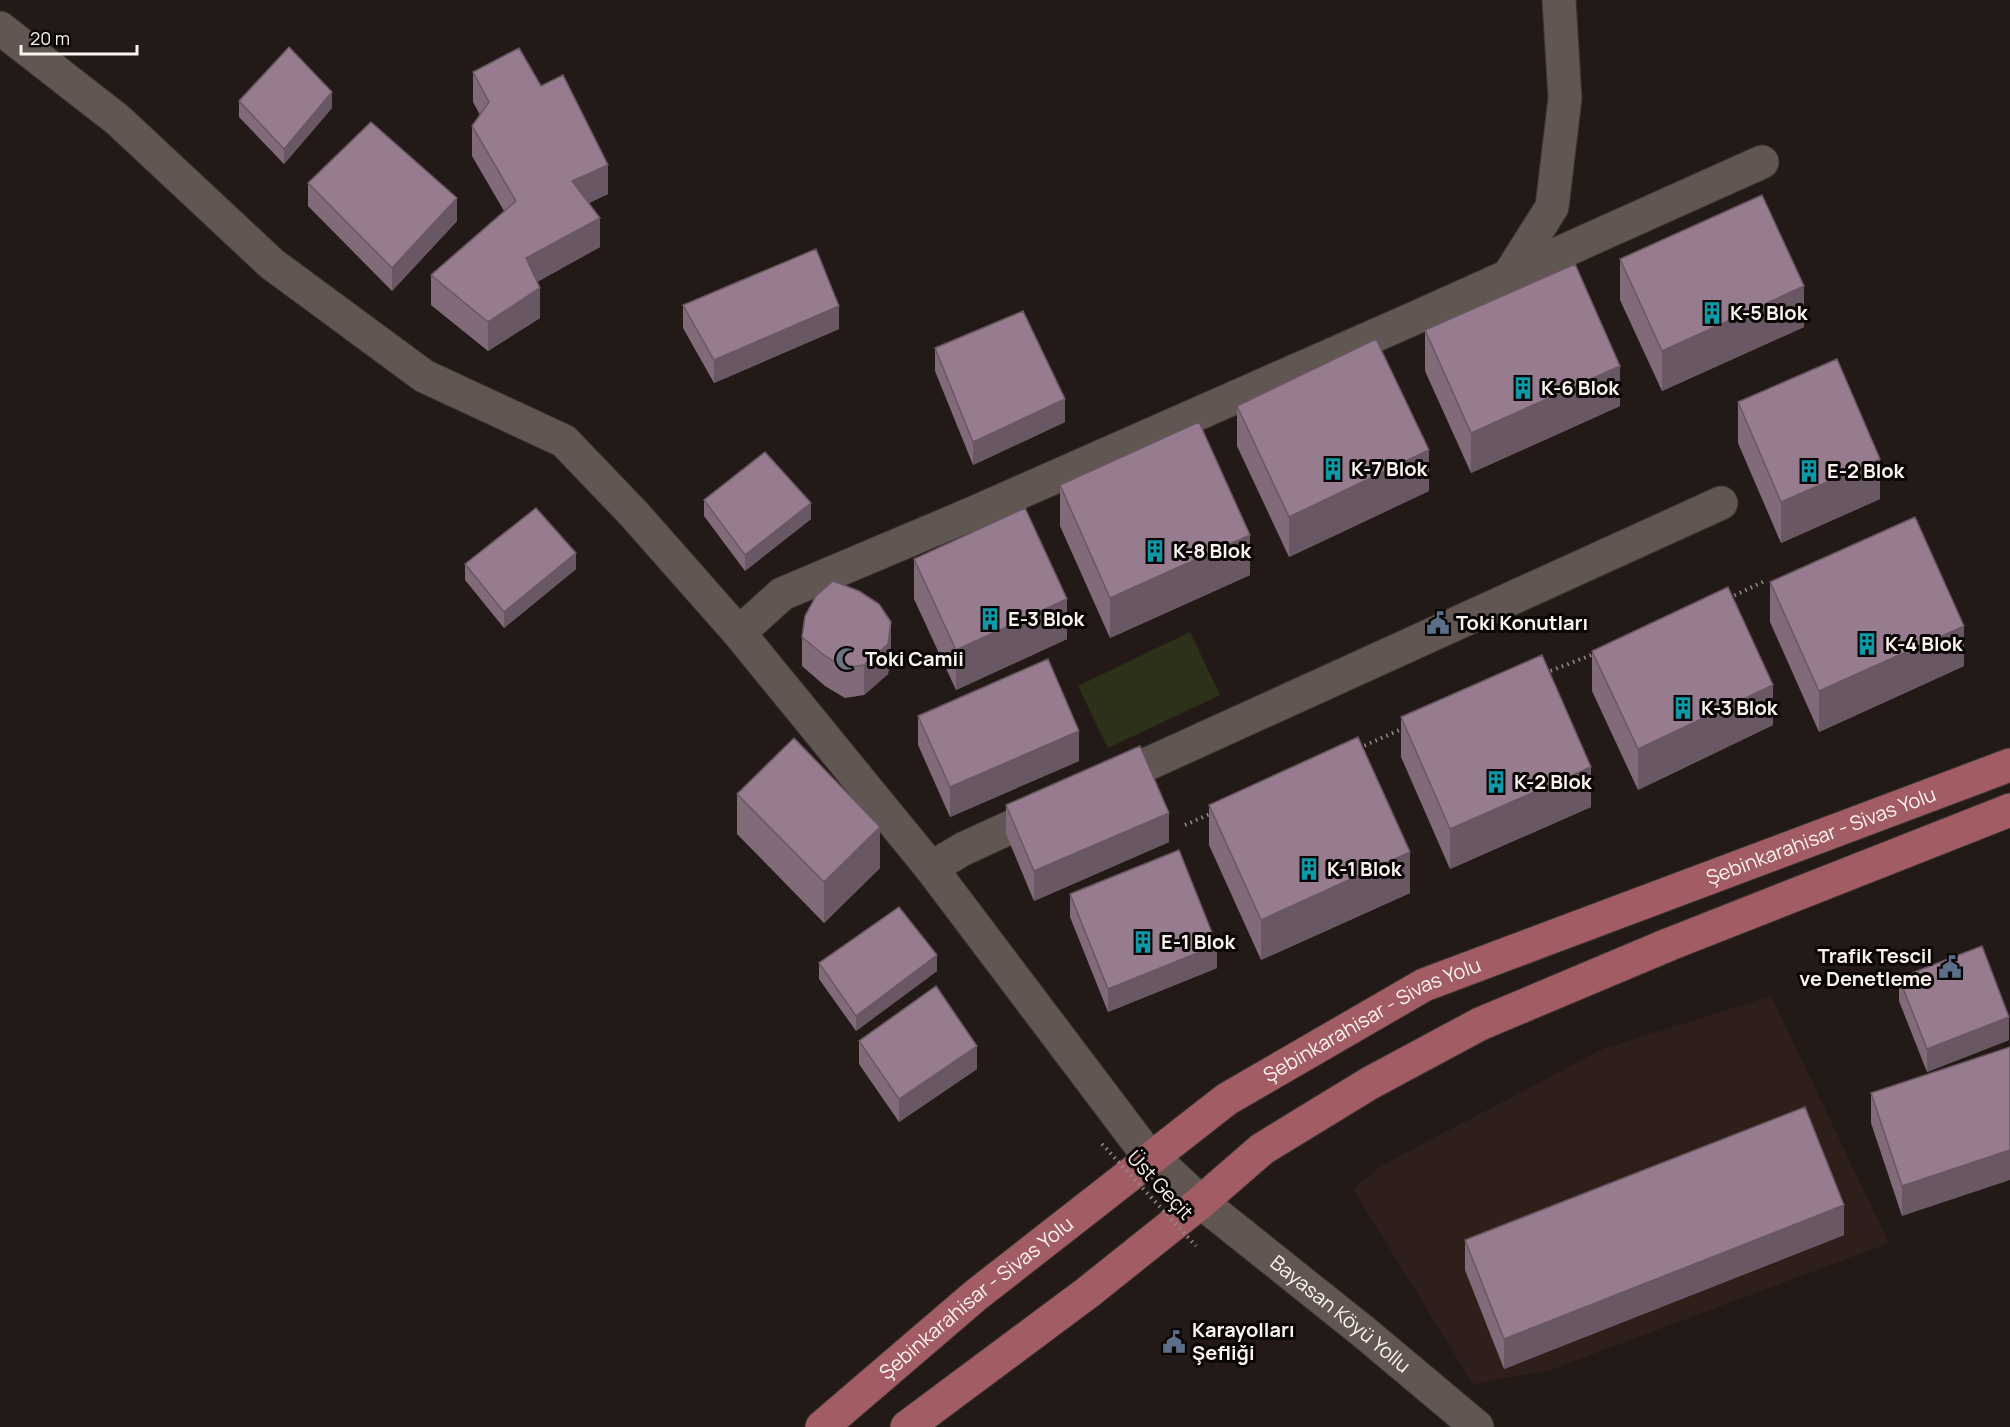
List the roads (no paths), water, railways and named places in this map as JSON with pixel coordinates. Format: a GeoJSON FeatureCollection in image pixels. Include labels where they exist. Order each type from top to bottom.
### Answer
{"type":"FeatureCollection","features":[{"type":"Feature","properties":{"kind":"main road","name":"Şebinkarahisar - Sivas Yolu"},"geometry":{"type":"LineString","coordinates":[[822,1427],[976,1295],[1227,1099],[1424,985],[2010,765]]}},
{"type":"Feature","properties":{"kind":"main road","name":"Şebinkarahisar - Sivas Yolu"},"geometry":{"type":"LineString","coordinates":[[907,1427],[1088,1293],[1201,1202],[1262,1149],[1370,1083],[1480,1024],[1681,940],[2010,810]]}},
{"type":"Feature","properties":{"kind":"street"},"geometry":{"type":"LineString","coordinates":[[1509,276],[1552,207],[1565,98],[1559,0]]}},
{"type":"Feature","properties":{"kind":"street","name":"Bayasan Köyü Yollu"},"geometry":{"type":"LineString","coordinates":[[0,28],[118,120],[272,264],[424,376],[564,441],[634,514],[739,633],[931,868],[1141,1146],[1201,1202],[1365,1333],[1477,1427]]}},
{"type":"Feature","properties":{"kind":"street"},"geometry":{"type":"LineString","coordinates":[[739,633],[782,594],[971,514],[1762,162]]}},
{"type":"Feature","properties":{"kind":"street"},"geometry":{"type":"LineString","coordinates":[[931,868],[963,849],[1721,503]]}},
{"type":"Feature","properties":{"kind":"place","name":"K-5 Blok"},"geometry":{"type":"Point","coordinates":[1712,313]}},
{"type":"Feature","properties":{"kind":"place","name":"K-6 Blok"},"geometry":{"type":"Point","coordinates":[1523,388]}},
{"type":"Feature","properties":{"kind":"place","name":"K-7 Blok"},"geometry":{"type":"Point","coordinates":[1333,469]}},
{"type":"Feature","properties":{"kind":"place","name":"E-2 Blok"},"geometry":{"type":"Point","coordinates":[1809,471]}},
{"type":"Feature","properties":{"kind":"place","name":"K-8 Blok"},"geometry":{"type":"Point","coordinates":[1155,551]}},
{"type":"Feature","properties":{"kind":"place","name":"E-3 Blok"},"geometry":{"type":"Point","coordinates":[990,619]}},
{"type":"Feature","properties":{"kind":"place","name":"Toki Konutları"},"geometry":{"type":"Point","coordinates":[1438,623]}},
{"type":"Feature","properties":{"kind":"place","name":"K-4 Blok"},"geometry":{"type":"Point","coordinates":[1867,644]}},
{"type":"Feature","properties":{"kind":"place","name":"Toki Camii"},"geometry":{"type":"Point","coordinates":[847,659]}},
{"type":"Feature","properties":{"kind":"place","name":"K-3 Blok"},"geometry":{"type":"Point","coordinates":[1683,708]}},
{"type":"Feature","properties":{"kind":"place","name":"K-2 Blok"},"geometry":{"type":"Point","coordinates":[1496,782]}},
{"type":"Feature","properties":{"kind":"place","name":"K-1 Blok"},"geometry":{"type":"Point","coordinates":[1309,869]}},
{"type":"Feature","properties":{"kind":"place","name":"E-1 Blok"},"geometry":{"type":"Point","coordinates":[1143,942]}},
{"type":"Feature","properties":{"kind":"place","name":"Trafik Tescil ve Denetleme"},"geometry":{"type":"Point","coordinates":[1950,967]}},
{"type":"Feature","properties":{"kind":"place","name":"Karayolları Şefliği"},"geometry":{"type":"Point","coordinates":[1174,1342]}}]}
